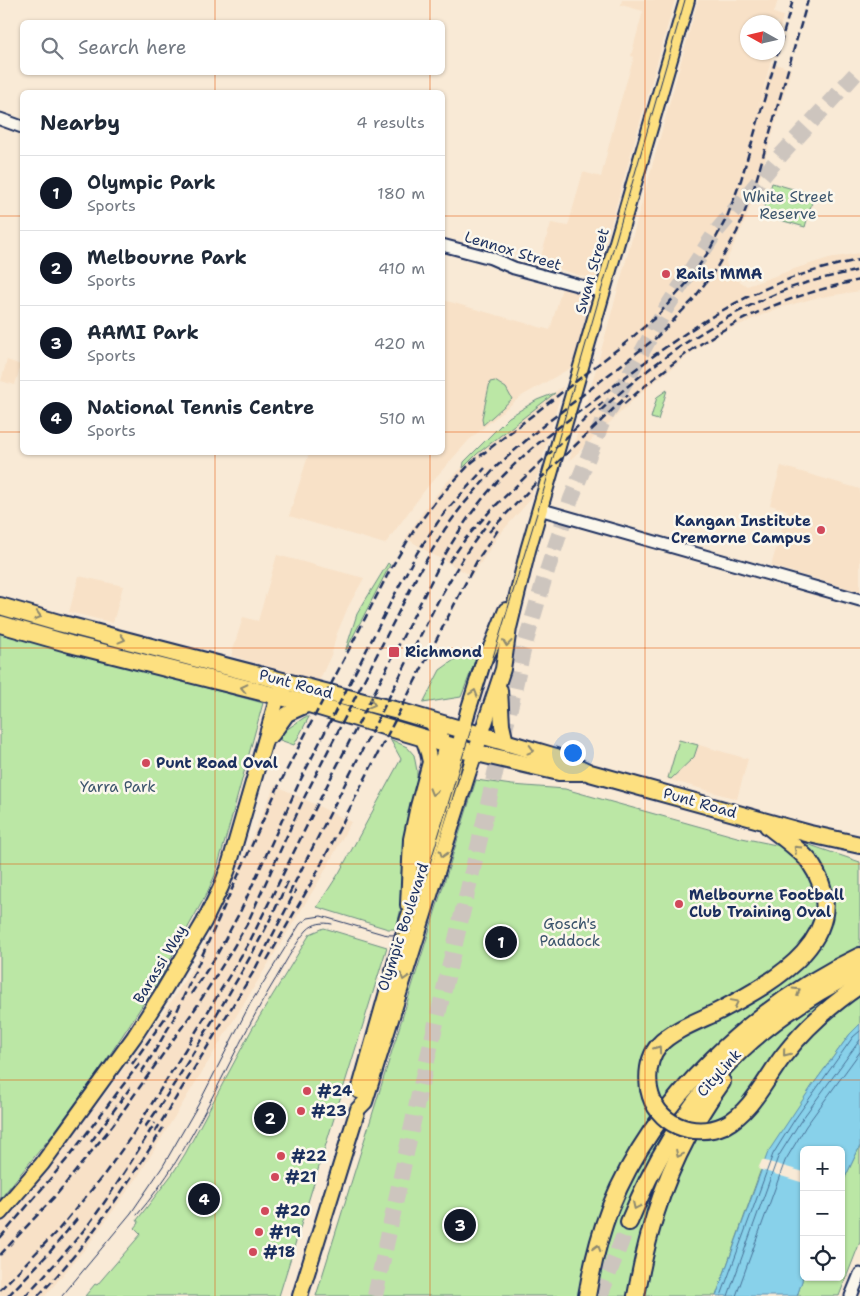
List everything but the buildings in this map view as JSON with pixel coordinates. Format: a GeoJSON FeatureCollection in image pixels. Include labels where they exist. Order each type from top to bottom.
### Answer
{"type":"FeatureCollection","features":[{"type":"Feature","properties":{"kind":"highway","name":"Punt Road"},"geometry":{"type":"LineString","coordinates":[[0,606],[431,721],[556,757],[590,773],[810,834],[860,845]]}},
{"type":"Feature","properties":{"kind":"highway","name":"Punt Road"},"geometry":{"type":"LineString","coordinates":[[0,624],[70,644],[309,704],[475,752],[559,772],[590,773]]}},
{"type":"Feature","properties":{"kind":"highway"},"geometry":{"type":"LineString","coordinates":[[760,820],[800,852],[822,882],[828,907],[822,932],[810,951],[778,979],[680,1031],[657,1048],[650,1064],[648,1077],[649,1089],[654,1103],[660,1112],[676,1126],[703,1131],[725,1125],[741,1114],[774,1068],[802,1034],[834,1005],[860,985]]}},
{"type":"Feature","properties":{"kind":"highway","name":"Punt Road"},"geometry":{"type":"LineString","coordinates":[[810,834],[860,856]]}},
{"type":"Feature","properties":{"kind":"highway"},"geometry":{"type":"LineString","coordinates":[[587,1296],[595,1253],[610,1208],[632,1163],[661,1118],[711,1062],[757,1020],[815,979],[860,956]]}},
{"type":"Feature","properties":{"kind":"highway","name":"CityLink"},"geometry":{"type":"LineString","coordinates":[[629,1222],[663,1150],[696,1098],[715,1075],[742,1048],[776,1019],[860,970]]}},
{"type":"Feature","properties":{"kind":"highway"},"geometry":{"type":"LineString","coordinates":[[636,1296],[656,1209],[672,1168],[690,1133],[724,1080],[754,1045],[794,1007]]}},
{"type":"Feature","properties":{"kind":"main road","name":"Swan Street"},"geometry":{"type":"LineString","coordinates":[[475,752],[502,675],[510,624],[539,509],[687,0]]}},
{"type":"Feature","properties":{"kind":"main road","name":"Swan Street"},"geometry":{"type":"LineString","coordinates":[[452,746],[463,730],[483,663],[495,638],[528,550]]}},
{"type":"Feature","properties":{"kind":"main road"},"geometry":{"type":"LineString","coordinates":[[502,675],[500,691],[502,724],[506,743]]}},
{"type":"Feature","properties":{"kind":"main road"},"geometry":{"type":"LineString","coordinates":[[278,696],[286,688],[296,684]]}},
{"type":"Feature","properties":{"kind":"main road","name":"Barassi Way"},"geometry":{"type":"LineString","coordinates":[[0,1213],[42,1164],[134,1037],[204,922],[228,869],[278,696]]}},
{"type":"Feature","properties":{"kind":"main road"},"geometry":{"type":"LineString","coordinates":[[264,746],[287,714],[309,704]]}},
{"type":"Feature","properties":{"kind":"main road"},"geometry":{"type":"LineString","coordinates":[[431,721],[452,746]]}},
{"type":"Feature","properties":{"kind":"main road"},"geometry":{"type":"LineString","coordinates":[[408,918],[409,872],[413,830],[429,766],[428,753],[423,738]]}},
{"type":"Feature","properties":{"kind":"main road","name":"Olympic Boulevard"},"geometry":{"type":"LineString","coordinates":[[358,1109],[356,1100],[408,918],[420,884],[452,746]]}},
{"type":"Feature","properties":{"kind":"main road","name":"Olympic Boulevard"},"geometry":{"type":"LineString","coordinates":[[300,1296],[358,1109],[365,1102],[475,752]]}},
{"type":"Feature","properties":{"kind":"main road"},"geometry":{"type":"LineString","coordinates":[[409,872],[414,880],[420,884],[427,885],[434,882]]}},
{"type":"Feature","properties":{"kind":"main road"},"geometry":{"type":"LineString","coordinates":[[418,930],[420,884]]}},
{"type":"Feature","properties":{"kind":"street"},"geometry":{"type":"LineString","coordinates":[[0,119],[20,125]]}},
{"type":"Feature","properties":{"kind":"street","name":"Lennox Street"},"geometry":{"type":"LineString","coordinates":[[445,247],[492,258],[514,268],[603,292]]}},
{"type":"Feature","properties":{"kind":"street"},"geometry":{"type":"LineString","coordinates":[[539,509],[860,600]]}},
{"type":"Feature","properties":{"kind":"street"},"geometry":{"type":"LineString","coordinates":[[851,1296],[859,1277],[860,1266]]}},
{"type":"Feature","properties":{"kind":"shaded area"},"geometry":{"type":"Polygon","coordinates":[[[622,0],[675,0],[595,280],[539,263],[551,223],[568,226],[583,172],[601,177],[617,113],[634,57],[631,56],[643,11],[621,5],[622,0]]]}},
{"type":"Feature","properties":{"kind":"shaded area"},"geometry":{"type":"Polygon","coordinates":[[[698,0],[778,0],[774,13],[780,15],[740,15],[740,60],[771,60],[757,113],[772,63],[791,69],[757,188],[745,221],[726,261],[729,274],[747,286],[829,258],[860,253],[860,291],[815,298],[776,309],[723,332],[698,348],[644,390],[569,461],[698,0]]]}},
{"type":"Feature","properties":{"kind":"shaded area"},"geometry":{"type":"Polygon","coordinates":[[[562,288],[595,296],[574,366],[520,397],[469,440],[428,486],[385,544],[289,516],[308,455],[445,455],[445,301],[550,330],[562,288]]]}},
{"type":"Feature","properties":{"kind":"shaded area"},"geometry":{"type":"Polygon","coordinates":[[[7,360],[20,365],[15,385],[1,381],[7,360]]]}},
{"type":"Feature","properties":{"kind":"shaded area"},"geometry":{"type":"Polygon","coordinates":[[[563,386],[531,499],[498,536],[472,576],[406,538],[424,510],[447,482],[477,454],[563,386]]]}},
{"type":"Feature","properties":{"kind":"shaded area","name":"Kangan Institute Cremorne Campus"},"geometry":{"type":"Polygon","coordinates":[[[781,466],[860,489],[860,592],[771,566],[787,510],[770,505],[781,466]]]}},
{"type":"Feature","properties":{"kind":"shaded area"},"geometry":{"type":"Polygon","coordinates":[[[277,555],[364,578],[348,607],[336,636],[332,653],[319,681],[231,656],[243,617],[258,621],[277,555]]]}},
{"type":"Feature","properties":{"kind":"shaded area"},"geometry":{"type":"Polygon","coordinates":[[[79,576],[123,586],[113,623],[69,612],[79,576]]]}},
{"type":"Feature","properties":{"kind":"shaded area"},"geometry":{"type":"Polygon","coordinates":[[[678,739],[748,759],[737,799],[667,779],[678,739]]]}},
{"type":"Feature","properties":{"kind":"shaded area"},"geometry":{"type":"Polygon","coordinates":[[[275,785],[351,822],[322,876],[137,1178],[85,1249],[45,1296],[0,1296],[0,1224],[44,1172],[111,1086],[173,999],[198,959],[275,785]]]}},
{"type":"Feature","properties":{"kind":"green space","name":"White Street Reserve"},"geometry":{"type":"Polygon","coordinates":[[[772,183],[814,195],[805,227],[762,215],[772,183]]]}},
{"type":"Feature","properties":{"kind":"green space"},"geometry":{"type":"Polygon","coordinates":[[[495,381],[506,388],[512,399],[483,425],[482,418],[490,382],[495,381]]]}},
{"type":"Feature","properties":{"kind":"green space"},"geometry":{"type":"Polygon","coordinates":[[[667,390],[658,420],[651,418],[657,397],[667,390]]]}},
{"type":"Feature","properties":{"kind":"green space"},"geometry":{"type":"Polygon","coordinates":[[[555,393],[477,454],[463,468],[464,462],[509,417],[537,400],[555,393]]]}},
{"type":"Feature","properties":{"kind":"green space"},"geometry":{"type":"Polygon","coordinates":[[[388,563],[390,565],[345,652],[357,614],[388,563]]]}},
{"type":"Feature","properties":{"kind":"green space","name":"Yarra Park"},"geometry":{"type":"Polygon","coordinates":[[[0,632],[263,703],[215,875],[207,893],[159,980],[101,1068],[53,1134],[0,1199],[0,632]]]}},
{"type":"Feature","properties":{"kind":"green space"},"geometry":{"type":"Polygon","coordinates":[[[461,655],[476,659],[461,697],[423,703],[440,670],[461,655]]]}},
{"type":"Feature","properties":{"kind":"green space"},"geometry":{"type":"Polygon","coordinates":[[[305,717],[309,717],[294,745],[280,740],[283,732],[305,717]]]}},
{"type":"Feature","properties":{"kind":"green space"},"geometry":{"type":"Polygon","coordinates":[[[390,739],[407,747],[414,755],[417,771],[417,780],[405,829],[401,876],[401,908],[396,929],[388,929],[317,907],[339,873],[401,759],[390,739]]]}},
{"type":"Feature","properties":{"kind":"green space"},"geometry":{"type":"Polygon","coordinates":[[[679,740],[698,745],[694,757],[671,779],[668,778],[679,740]]]}},
{"type":"Feature","properties":{"kind":"green space","name":"Gosch's Paddock"},"geometry":{"type":"Polygon","coordinates":[[[476,780],[565,789],[737,837],[791,848],[807,844],[860,862],[860,1024],[850,1034],[812,1086],[760,1172],[716,1296],[316,1296],[476,780]]]}},
{"type":"Feature","properties":{"kind":"green space"},"geometry":{"type":"Polygon","coordinates":[[[324,928],[387,947],[279,1296],[85,1296],[95,1284],[97,1285],[141,1234],[135,1228],[139,1223],[137,1220],[185,1154],[252,1029],[310,934],[324,928]]]}},
{"type":"Feature","properties":{"kind":"green space"},"geometry":{"type":"Polygon","coordinates":[[[860,1146],[860,1242],[845,1281],[845,1191],[845,1178],[860,1146]]]}},
{"type":"Feature","properties":{"kind":"green space"},"geometry":{"type":"Polygon","coordinates":[[[802,1281],[845,1281],[839,1296],[797,1296],[802,1281]]]}},
{"type":"Feature","properties":{"kind":"water"},"geometry":{"type":"Polygon","coordinates":[[[860,1024],[860,1146],[845,1178],[845,1146],[800,1146],[800,1281],[802,1281],[797,1296],[716,1296],[768,1152],[812,1086],[850,1034],[860,1024]]]}},
{"type":"Feature","properties":{"kind":"pier"},"geometry":{"type":"Polygon","coordinates":[[[762,1160],[800,1171],[800,1182],[758,1169],[762,1160]]]}},
{"type":"Feature","properties":{"kind":"tunnel"},"geometry":{"type":"LineString","coordinates":[[375,1296],[419,1094],[523,651],[571,499],[602,423],[667,307],[715,233],[781,155],[860,69]]}},
{"type":"Feature","properties":{"kind":"tunnel"},"geometry":{"type":"LineString","coordinates":[[600,1296],[629,1222]]}},
{"type":"Feature","properties":{"kind":"tram line"},"geometry":{"type":"LineString","coordinates":[[62,1296],[131,1213],[163,1166],[198,1105],[250,1004],[300,924],[308,918],[321,916],[392,935],[403,931],[412,922],[538,510],[685,0]]}},
{"type":"Feature","properties":{"kind":"tram line"},"geometry":{"type":"LineString","coordinates":[[137,1215],[158,1189],[193,1133],[255,1014],[298,942],[307,930],[316,924],[332,924]]}},
{"type":"Feature","properties":{"kind":"railway"},"geometry":{"type":"LineString","coordinates":[[141,1073],[174,1018],[278,787],[390,570],[416,527],[439,497],[471,463],[628,341],[658,315],[687,283],[709,251],[727,217],[741,180],[793,0]]}},
{"type":"Feature","properties":{"kind":"railway"},"geometry":{"type":"LineString","coordinates":[[0,1255],[57,1194],[113,1125],[197,1006],[229,955],[247,924],[304,798],[419,572],[445,529],[462,506],[497,466],[539,429],[657,337],[693,300],[717,267],[737,232],[754,188],[808,0]]}},
{"type":"Feature","properties":{"kind":"railway"},"geometry":{"type":"LineString","coordinates":[[0,1290],[59,1229],[103,1176],[133,1134],[188,1045],[250,941],[442,560],[463,525],[488,492],[543,440],[637,368],[695,327],[755,293],[822,268],[860,260]]}},
{"type":"Feature","properties":{"kind":"railway"},"geometry":{"type":"LineString","coordinates":[[600,411],[643,374],[689,340],[739,311],[790,288],[860,270]]}},
{"type":"Feature","properties":{"kind":"railway"},"geometry":{"type":"LineString","coordinates":[[624,404],[685,354],[741,320],[791,299],[825,288],[860,280]]}},
{"type":"Feature","properties":{"kind":"railway"},"geometry":{"type":"LineString","coordinates":[[489,532],[536,483],[628,395]]}},
{"type":"Feature","properties":{"kind":"railway"},"geometry":{"type":"LineString","coordinates":[[449,562],[466,538],[491,510],[603,402]]}},
{"type":"Feature","properties":{"kind":"railway"},"geometry":{"type":"LineString","coordinates":[[191,994],[215,958],[241,910],[299,783],[417,553],[444,513],[485,468]]}},
{"type":"Feature","properties":{"kind":"railway"},"geometry":{"type":"LineString","coordinates":[[289,894],[439,599],[464,556],[490,520]]}},
{"type":"Feature","properties":{"kind":"railway"},"geometry":{"type":"LineString","coordinates":[[267,960],[313,880],[478,559],[500,527]]}},
{"type":"Feature","properties":{"kind":"railway"},"geometry":{"type":"LineString","coordinates":[[145,1127],[176,1081],[239,977],[270,920],[288,881]]}},
{"type":"Feature","properties":{"kind":"railway"},"geometry":{"type":"LineString","coordinates":[[155,1132],[254,971],[296,890]]}},
{"type":"Feature","properties":{"kind":"railway"},"geometry":{"type":"LineString","coordinates":[[132,1064],[173,1007]]}},
{"type":"Feature","properties":{"kind":"railway"},"geometry":{"type":"LineString","coordinates":[[0,1238],[68,1158],[142,1060]]}},
{"type":"Feature","properties":{"kind":"railway"},"geometry":{"type":"LineString","coordinates":[[91,1142],[130,1088]]}},
{"type":"Feature","properties":{"kind":"railway"},"geometry":{"type":"LineString","coordinates":[[25,1296],[88,1225],[115,1187],[155,1123]]}},
{"type":"Feature","properties":{"kind":"railway"},"geometry":{"type":"LineString","coordinates":[[38,1296],[89,1237],[163,1128]]}},
{"type":"Feature","properties":{"kind":"railway"},"geometry":{"type":"LineString","coordinates":[[8,1296],[49,1253],[77,1219]]}},
{"type":"Feature","properties":{"kind":"place","name":"Rails MMA"},"geometry":{"type":"Point","coordinates":[666,274]}},
{"type":"Feature","properties":{"kind":"place","name":"Kangan Institute Cremorne Campus"},"geometry":{"type":"Point","coordinates":[821,530]}},
{"type":"Feature","properties":{"kind":"place","name":"Richmond"},"geometry":{"type":"Point","coordinates":[394,652]}},
{"type":"Feature","properties":{"kind":"place","name":"Punt Road Oval"},"geometry":{"type":"Point","coordinates":[146,763]}},
{"type":"Feature","properties":{"kind":"place","name":"Melbourne Football Club Training Oval"},"geometry":{"type":"Point","coordinates":[679,904]}},
{"type":"Feature","properties":{"kind":"place","name":"Olympic Park"},"geometry":{"type":"Point","coordinates":[501,942]}},
{"type":"Feature","properties":{"kind":"place","name":"#24"},"geometry":{"type":"Point","coordinates":[307,1091]}},
{"type":"Feature","properties":{"kind":"place","name":"#23"},"geometry":{"type":"Point","coordinates":[301,1111]}},
{"type":"Feature","properties":{"kind":"place","name":"Melbourne Park"},"geometry":{"type":"Point","coordinates":[270,1118]}},
{"type":"Feature","properties":{"kind":"place","name":"#22"},"geometry":{"type":"Point","coordinates":[281,1156]}},
{"type":"Feature","properties":{"kind":"place","name":"#21"},"geometry":{"type":"Point","coordinates":[275,1177]}},
{"type":"Feature","properties":{"kind":"place","name":"National Tennis Centre"},"geometry":{"type":"Point","coordinates":[204,1199]}},
{"type":"Feature","properties":{"kind":"place","name":"#20"},"geometry":{"type":"Point","coordinates":[265,1211]}},
{"type":"Feature","properties":{"kind":"place","name":"AAMI Park"},"geometry":{"type":"Point","coordinates":[460,1225]}},
{"type":"Feature","properties":{"kind":"place","name":"#19"},"geometry":{"type":"Point","coordinates":[259,1232]}},
{"type":"Feature","properties":{"kind":"place","name":"#18"},"geometry":{"type":"Point","coordinates":[253,1252]}}]}
